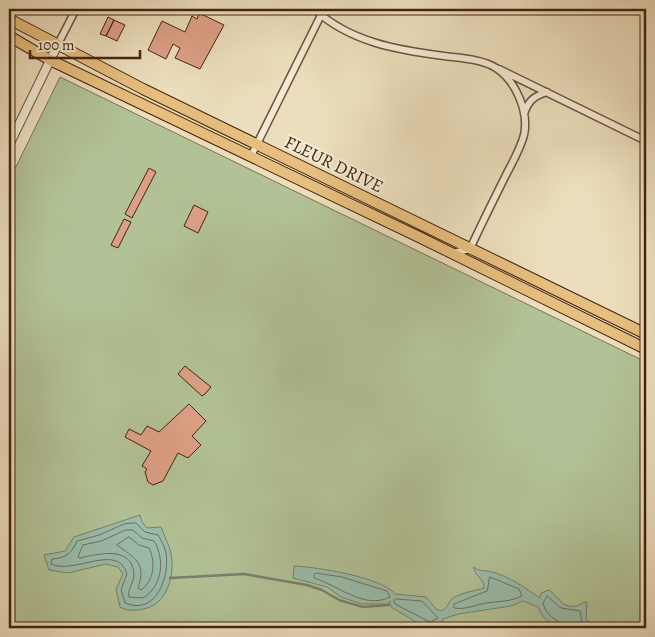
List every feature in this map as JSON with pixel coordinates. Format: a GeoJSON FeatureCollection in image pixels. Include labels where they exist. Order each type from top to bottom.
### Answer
{"type":"FeatureCollection","features":[{"type":"Feature","properties":{"kind":"main road","name":"FLEUR DRIVE"},"geometry":{"type":"LineString","coordinates":[[9,19],[258,145],[646,334]]}},
{"type":"Feature","properties":{"kind":"main road","name":"FLEUR DRIVE"},"geometry":{"type":"LineString","coordinates":[[9,36],[50,60],[452,253],[646,349]]}},
{"type":"Feature","properties":{"kind":"street"},"geometry":{"type":"LineString","coordinates":[[9,145],[76,9]]}},
{"type":"Feature","properties":{"kind":"street"},"geometry":{"type":"LineString","coordinates":[[314,9],[322,12],[338,27],[371,42],[400,50],[475,61],[496,68],[646,141]]}},
{"type":"Feature","properties":{"kind":"street"},"geometry":{"type":"LineString","coordinates":[[251,156],[322,12]]}},
{"type":"Feature","properties":{"kind":"street"},"geometry":{"type":"LineString","coordinates":[[496,68],[514,88],[524,114]]}},
{"type":"Feature","properties":{"kind":"street"},"geometry":{"type":"LineString","coordinates":[[452,253],[470,249],[519,150],[524,131],[526,105],[531,100],[547,92]]}},
{"type":"Feature","properties":{"kind":"shaded area"},"geometry":{"type":"Polygon","coordinates":[[[60,77],[646,362],[646,628],[9,628],[9,181],[60,77]]]}},
{"type":"Feature","properties":{"kind":"water"},"geometry":{"type":"Polygon","coordinates":[[[140,515],[142,522],[147,528],[161,527],[171,553],[172,570],[168,587],[164,595],[152,606],[134,610],[120,607],[116,589],[123,574],[118,567],[106,564],[68,573],[49,570],[44,555],[65,551],[74,537],[140,515]]]}},
{"type":"Feature","properties":{"kind":"water"},"geometry":{"type":"Polygon","coordinates":[[[294,566],[348,574],[377,583],[395,594],[426,597],[436,609],[441,611],[455,597],[484,588],[483,582],[475,572],[474,567],[518,583],[540,598],[541,593],[549,590],[567,606],[576,606],[587,602],[586,620],[622,628],[561,627],[552,624],[546,619],[538,607],[523,601],[511,606],[458,614],[443,619],[440,624],[431,626],[421,625],[391,607],[390,601],[387,604],[362,604],[341,597],[327,587],[293,578],[294,566]]]}},
{"type":"Feature","properties":{"kind":"building"},"geometry":{"type":"Polygon","coordinates":[[[199,13],[224,25],[200,69],[175,58],[180,48],[173,44],[166,59],[148,50],[162,21],[185,32],[192,16],[197,19],[199,13]]]}},
{"type":"Feature","properties":{"kind":"building"},"geometry":{"type":"Polygon","coordinates":[[[108,17],[114,20],[106,36],[100,34],[108,17]]]}},
{"type":"Feature","properties":{"kind":"building"},"geometry":{"type":"Polygon","coordinates":[[[114,20],[125,25],[117,41],[106,36],[114,20]]]}},
{"type":"Feature","properties":{"kind":"building"},"geometry":{"type":"Polygon","coordinates":[[[149,168],[156,172],[132,218],[125,214],[149,168]]]}},
{"type":"Feature","properties":{"kind":"building"},"geometry":{"type":"Polygon","coordinates":[[[194,205],[208,212],[198,233],[184,226],[194,205]]]}},
{"type":"Feature","properties":{"kind":"building"},"geometry":{"type":"Polygon","coordinates":[[[124,219],[131,222],[118,248],[111,245],[124,219]]]}},
{"type":"Feature","properties":{"kind":"building"},"geometry":{"type":"Polygon","coordinates":[[[185,366],[211,387],[202,396],[178,374],[185,366]]]}},
{"type":"Feature","properties":{"kind":"building"},"geometry":{"type":"Polygon","coordinates":[[[189,404],[206,421],[192,436],[201,445],[188,458],[178,453],[163,481],[153,485],[148,482],[145,472],[147,469],[142,466],[151,451],[125,437],[129,429],[141,435],[147,426],[159,432],[189,404]]]}},
{"type":"Feature","properties":{"kind":"waterway"},"geometry":{"type":"LineString","coordinates":[[170,578],[244,574],[307,585],[322,590],[339,600],[363,607],[389,605]]}}]}
